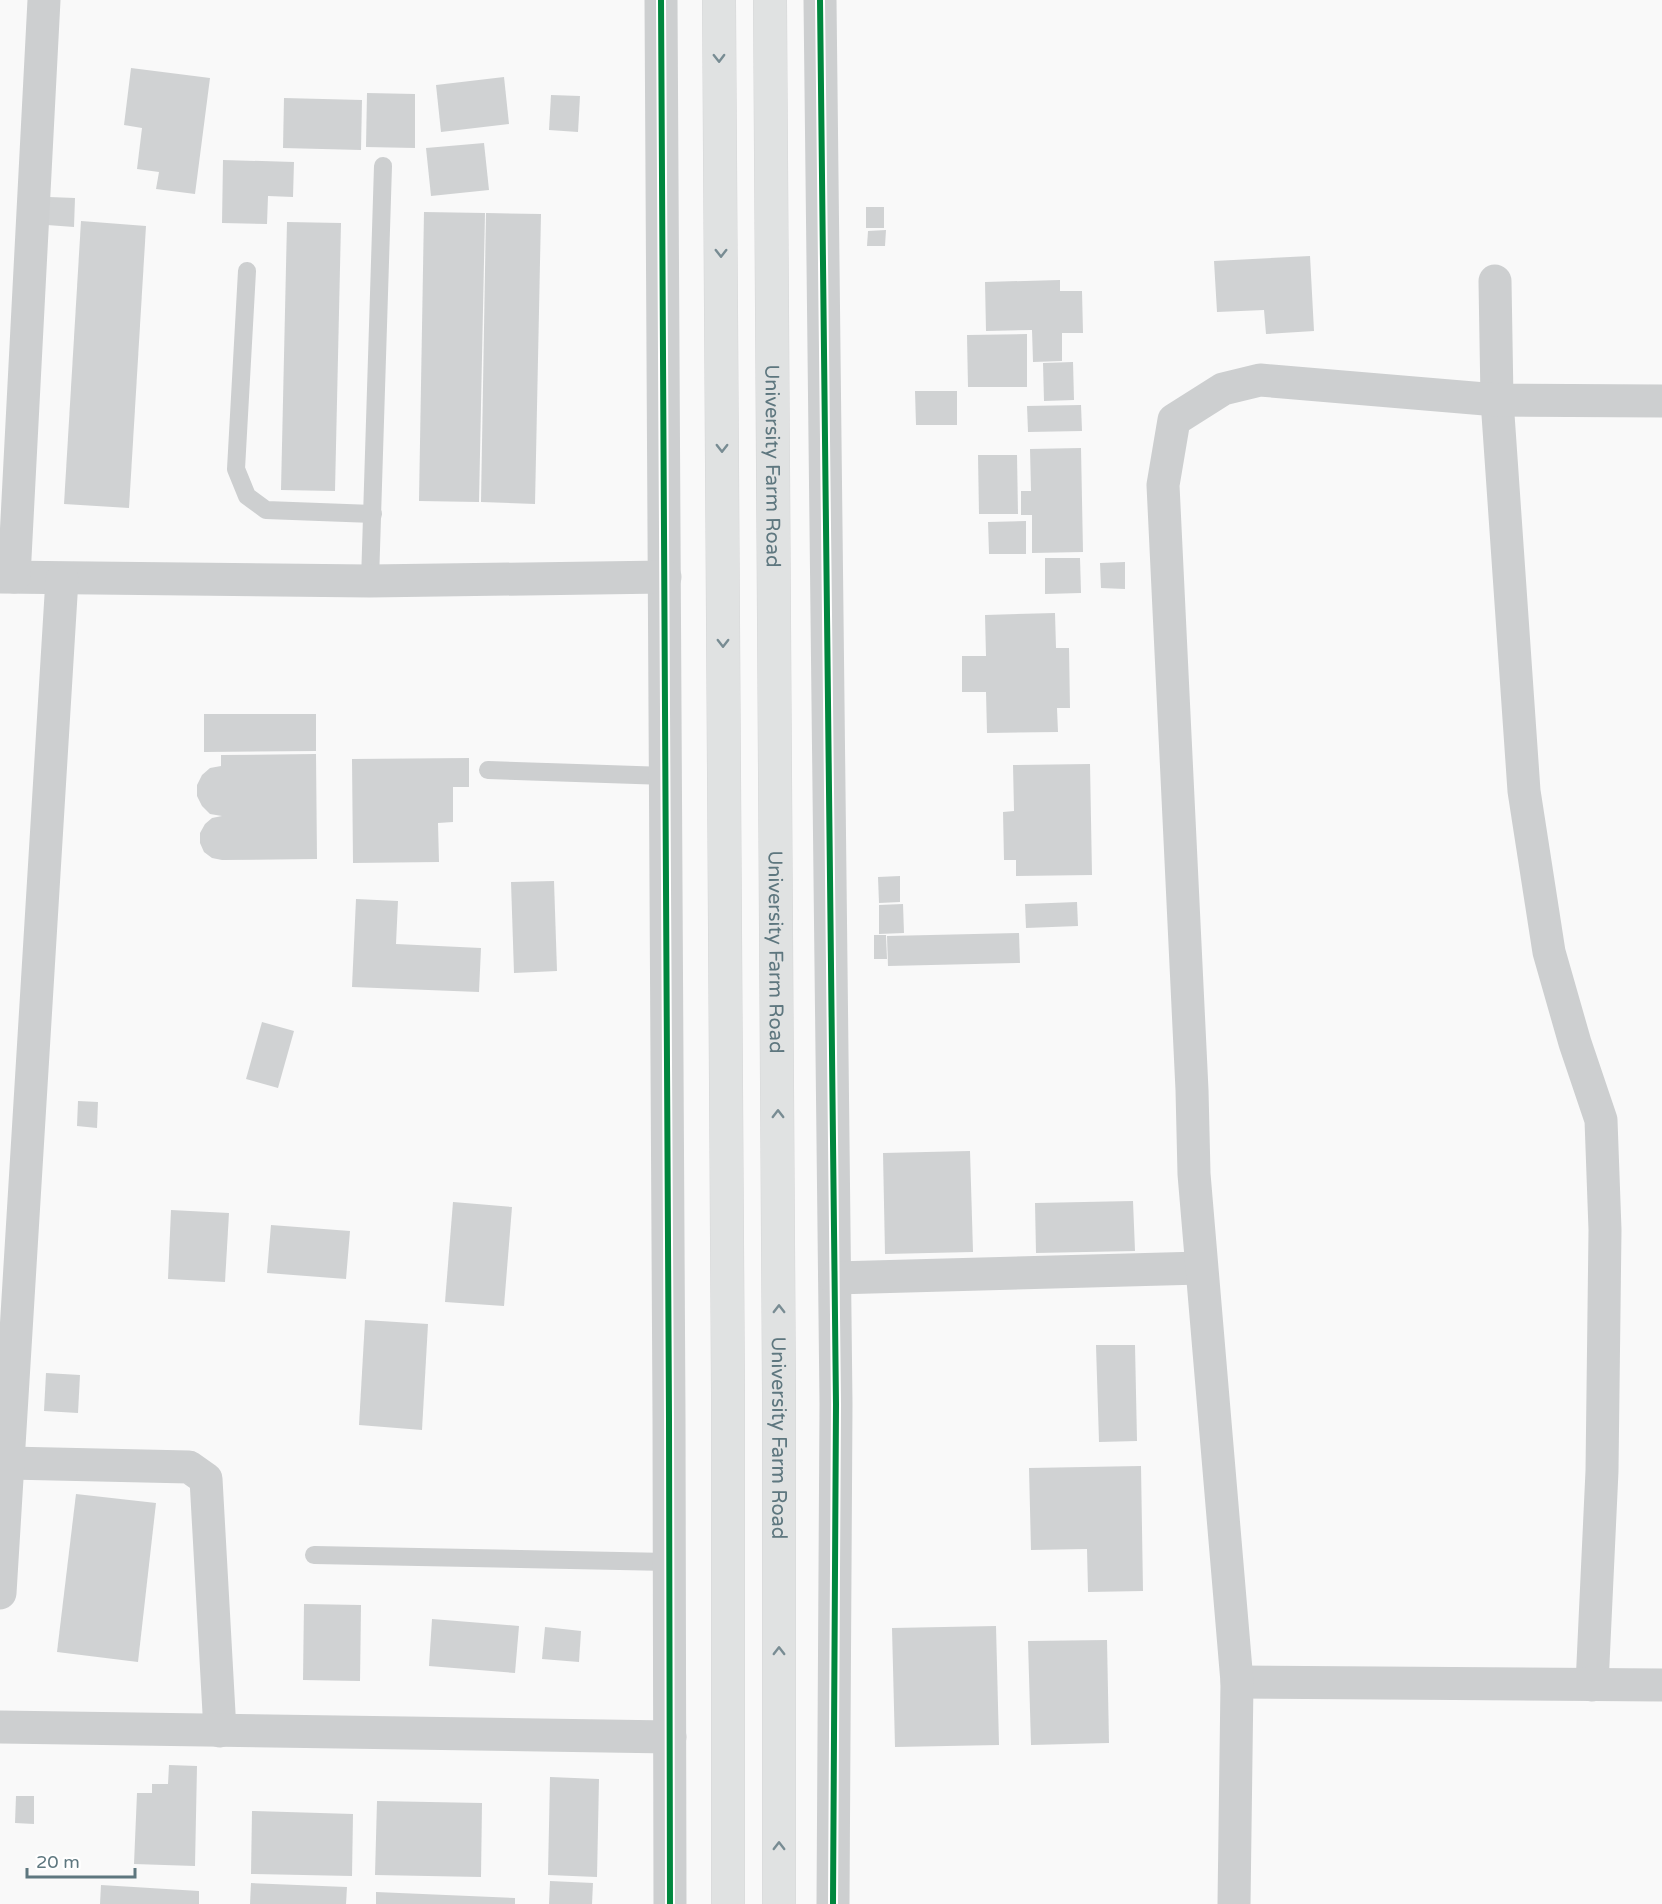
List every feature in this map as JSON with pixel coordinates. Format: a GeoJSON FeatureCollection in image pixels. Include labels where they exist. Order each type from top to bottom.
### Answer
{"type":"FeatureCollection","features":[{"type":"Feature","properties":{"kind":"street"},"geometry":{"type":"LineString","coordinates":[[44,0],[7,577],[370,581],[665,577]]}},
{"type":"Feature","properties":{"kind":"street"},"geometry":{"type":"LineString","coordinates":[[661,0],[670,1904]]}},
{"type":"Feature","properties":{"kind":"street"},"geometry":{"type":"LineString","coordinates":[[719,0],[728,1370],[728,1904]]}},
{"type":"Feature","properties":{"kind":"street","name":"University Farm Road"},"geometry":{"type":"LineString","coordinates":[[770,0],[779,1382],[779,1904]]}},
{"type":"Feature","properties":{"kind":"street"},"geometry":{"type":"LineString","coordinates":[[820,0],[836,1404],[833,1904]]}},
{"type":"Feature","properties":{"kind":"street"},"geometry":{"type":"LineString","coordinates":[[1495,280],[1497,400],[1524,791],[1549,952],[1575,1043],[1601,1120],[1605,1230],[1602,1471],[1592,1685]]}},
{"type":"Feature","properties":{"kind":"street"},"geometry":{"type":"LineString","coordinates":[[1234,1904],[1237,1682],[1194,1174],[1163,485],[1174,420],[1223,389],[1260,380],[1497,400],[1662,401]]}},
{"type":"Feature","properties":{"kind":"street"},"geometry":{"type":"LineString","coordinates":[[0,1593],[62,579]]}},
{"type":"Feature","properties":{"kind":"street"},"geometry":{"type":"LineString","coordinates":[[834,1278],[1201,1268]]}},
{"type":"Feature","properties":{"kind":"street"},"geometry":{"type":"LineString","coordinates":[[9,1463],[189,1467],[206,1479],[220,1731]]}},
{"type":"Feature","properties":{"kind":"street"},"geometry":{"type":"LineString","coordinates":[[1237,1682],[1662,1685]]}},
{"type":"Feature","properties":{"kind":"street"},"geometry":{"type":"LineString","coordinates":[[0,1727],[670,1737]]}},
{"type":"Feature","properties":{"kind":"lane"},"geometry":{"type":"LineString","coordinates":[[370,581],[383,166]]}},
{"type":"Feature","properties":{"kind":"lane"},"geometry":{"type":"LineString","coordinates":[[247,271],[237,469],[247,496],[266,510],[373,514]]}},
{"type":"Feature","properties":{"kind":"lane"},"geometry":{"type":"LineString","coordinates":[[488,771],[666,776]]}},
{"type":"Feature","properties":{"kind":"lane"},"geometry":{"type":"LineString","coordinates":[[314,1555],[669,1562]]}},
{"type":"Feature","properties":{"kind":"building"},"geometry":{"type":"Polygon","coordinates":[[[131,68],[210,78],[195,194],[156,189],[159,172],[137,169],[142,128],[124,125],[131,68]]]}},
{"type":"Feature","properties":{"kind":"building"},"geometry":{"type":"Polygon","coordinates":[[[504,77],[509,124],[441,132],[436,85],[504,77]]]}},
{"type":"Feature","properties":{"kind":"building"},"geometry":{"type":"Polygon","coordinates":[[[367,93],[415,94],[415,148],[366,147],[367,93]]]}},
{"type":"Feature","properties":{"kind":"building"},"geometry":{"type":"Polygon","coordinates":[[[551,95],[580,96],[578,132],[549,130],[551,95]]]}},
{"type":"Feature","properties":{"kind":"building"},"geometry":{"type":"Polygon","coordinates":[[[284,98],[362,100],[361,150],[283,148],[284,98]]]}},
{"type":"Feature","properties":{"kind":"building"},"geometry":{"type":"Polygon","coordinates":[[[484,143],[489,190],[431,196],[426,148],[484,143]]]}},
{"type":"Feature","properties":{"kind":"building"},"geometry":{"type":"Polygon","coordinates":[[[223,160],[294,162],[293,197],[268,196],[267,224],[222,223],[223,160]]]}},
{"type":"Feature","properties":{"kind":"building"},"geometry":{"type":"Polygon","coordinates":[[[49,197],[75,198],[74,227],[47,225],[49,197]]]}},
{"type":"Feature","properties":{"kind":"building"},"geometry":{"type":"Polygon","coordinates":[[[866,207],[884,207],[884,228],[866,228],[866,207]]]}},
{"type":"Feature","properties":{"kind":"building"},"geometry":{"type":"Polygon","coordinates":[[[424,212],[485,213],[479,502],[419,501],[424,212]]]}},
{"type":"Feature","properties":{"kind":"building"},"geometry":{"type":"Polygon","coordinates":[[[486,213],[541,214],[535,504],[481,502],[486,213]]]}},
{"type":"Feature","properties":{"kind":"building"},"geometry":{"type":"Polygon","coordinates":[[[81,221],[146,226],[129,508],[64,504],[81,221]]]}},
{"type":"Feature","properties":{"kind":"building"},"geometry":{"type":"Polygon","coordinates":[[[287,222],[341,223],[335,491],[281,490],[287,222]]]}},
{"type":"Feature","properties":{"kind":"building"},"geometry":{"type":"Polygon","coordinates":[[[886,230],[885,246],[867,246],[868,231],[886,230]]]}},
{"type":"Feature","properties":{"kind":"building"},"geometry":{"type":"Polygon","coordinates":[[[1310,256],[1314,331],[1266,334],[1264,310],[1217,312],[1214,261],[1310,256]]]}},
{"type":"Feature","properties":{"kind":"building"},"geometry":{"type":"Polygon","coordinates":[[[1060,280],[1060,291],[1082,291],[1083,333],[1062,333],[1062,361],[1033,362],[1032,330],[986,331],[985,282],[1060,280]]]}},
{"type":"Feature","properties":{"kind":"building"},"geometry":{"type":"Polygon","coordinates":[[[1027,334],[1027,387],[968,387],[967,335],[1027,334]]]}},
{"type":"Feature","properties":{"kind":"building"},"geometry":{"type":"Polygon","coordinates":[[[1073,362],[1074,400],[1044,401],[1043,363],[1073,362]]]}},
{"type":"Feature","properties":{"kind":"building"},"geometry":{"type":"Polygon","coordinates":[[[915,391],[957,391],[957,425],[916,425],[915,391]]]}},
{"type":"Feature","properties":{"kind":"building"},"geometry":{"type":"Polygon","coordinates":[[[1081,405],[1082,431],[1028,432],[1027,406],[1081,405]]]}},
{"type":"Feature","properties":{"kind":"building"},"geometry":{"type":"Polygon","coordinates":[[[1081,448],[1083,552],[1032,553],[1032,515],[1021,515],[1021,491],[1031,491],[1030,449],[1081,448]]]}},
{"type":"Feature","properties":{"kind":"building"},"geometry":{"type":"Polygon","coordinates":[[[978,455],[1017,455],[1018,514],[979,514],[978,455]]]}},
{"type":"Feature","properties":{"kind":"building"},"geometry":{"type":"Polygon","coordinates":[[[1026,521],[1026,554],[989,554],[988,522],[1026,521]]]}},
{"type":"Feature","properties":{"kind":"building"},"geometry":{"type":"Polygon","coordinates":[[[1045,558],[1080,558],[1081,593],[1045,594],[1045,558]]]}},
{"type":"Feature","properties":{"kind":"building"},"geometry":{"type":"Polygon","coordinates":[[[1125,562],[1125,589],[1101,588],[1100,563],[1125,562]]]}},
{"type":"Feature","properties":{"kind":"building"},"geometry":{"type":"Polygon","coordinates":[[[1055,613],[1056,648],[1069,648],[1070,708],[1057,708],[1058,732],[987,733],[986,692],[962,692],[962,656],[986,656],[985,615],[1055,613]]]}},
{"type":"Feature","properties":{"kind":"building"},"geometry":{"type":"Polygon","coordinates":[[[204,714],[316,714],[316,751],[204,752],[204,714]]]}},
{"type":"Feature","properties":{"kind":"building"},"geometry":{"type":"Polygon","coordinates":[[[316,754],[317,859],[222,860],[212,858],[204,852],[200,843],[200,833],[212,818],[222,816],[210,814],[202,806],[197,796],[197,785],[202,775],[210,768],[221,766],[221,755],[316,754]]]}},
{"type":"Feature","properties":{"kind":"building"},"geometry":{"type":"Polygon","coordinates":[[[469,758],[469,787],[453,787],[453,822],[438,823],[439,862],[353,863],[352,759],[469,758]]]}},
{"type":"Feature","properties":{"kind":"building"},"geometry":{"type":"Polygon","coordinates":[[[1090,764],[1092,875],[1016,876],[1016,860],[1004,860],[1003,812],[1014,811],[1013,765],[1090,764]]]}},
{"type":"Feature","properties":{"kind":"building"},"geometry":{"type":"Polygon","coordinates":[[[900,876],[900,902],[879,903],[878,877],[900,876]]]}},
{"type":"Feature","properties":{"kind":"building"},"geometry":{"type":"Polygon","coordinates":[[[554,881],[557,971],[514,973],[511,882],[554,881]]]}},
{"type":"Feature","properties":{"kind":"building"},"geometry":{"type":"Polygon","coordinates":[[[356,899],[398,901],[396,944],[481,948],[479,992],[352,987],[356,899]]]}},
{"type":"Feature","properties":{"kind":"building"},"geometry":{"type":"Polygon","coordinates":[[[1077,902],[1078,926],[1026,928],[1025,904],[1077,902]]]}},
{"type":"Feature","properties":{"kind":"building"},"geometry":{"type":"Polygon","coordinates":[[[903,904],[904,933],[879,934],[879,905],[903,904]]]}},
{"type":"Feature","properties":{"kind":"building"},"geometry":{"type":"Polygon","coordinates":[[[1019,933],[1020,963],[888,966],[887,936],[1019,933]]]}},
{"type":"Feature","properties":{"kind":"building"},"geometry":{"type":"Polygon","coordinates":[[[874,935],[886,935],[887,959],[874,959],[874,935]]]}},
{"type":"Feature","properties":{"kind":"building"},"geometry":{"type":"Polygon","coordinates":[[[262,1022],[294,1031],[278,1088],[246,1079],[262,1022]]]}},
{"type":"Feature","properties":{"kind":"building"},"geometry":{"type":"Polygon","coordinates":[[[78,1101],[98,1102],[97,1128],[77,1126],[78,1101]]]}},
{"type":"Feature","properties":{"kind":"building"},"geometry":{"type":"Polygon","coordinates":[[[970,1151],[973,1252],[885,1254],[883,1153],[970,1151]]]}},
{"type":"Feature","properties":{"kind":"building"},"geometry":{"type":"Polygon","coordinates":[[[1133,1201],[1135,1251],[1036,1253],[1035,1203],[1133,1201]]]}},
{"type":"Feature","properties":{"kind":"building"},"geometry":{"type":"Polygon","coordinates":[[[453,1202],[512,1207],[504,1306],[445,1302],[453,1202]]]}},
{"type":"Feature","properties":{"kind":"building"},"geometry":{"type":"Polygon","coordinates":[[[171,1210],[229,1213],[225,1282],[168,1279],[171,1210]]]}},
{"type":"Feature","properties":{"kind":"building"},"geometry":{"type":"Polygon","coordinates":[[[271,1225],[350,1231],[346,1279],[267,1273],[271,1225]]]}},
{"type":"Feature","properties":{"kind":"building"},"geometry":{"type":"Polygon","coordinates":[[[365,1320],[428,1324],[422,1430],[359,1425],[365,1320]]]}},
{"type":"Feature","properties":{"kind":"building"},"geometry":{"type":"Polygon","coordinates":[[[1096,1345],[1135,1345],[1137,1441],[1099,1442],[1096,1345]]]}},
{"type":"Feature","properties":{"kind":"building"},"geometry":{"type":"Polygon","coordinates":[[[46,1373],[80,1375],[78,1413],[44,1411],[46,1373]]]}},
{"type":"Feature","properties":{"kind":"building"},"geometry":{"type":"Polygon","coordinates":[[[1141,1466],[1143,1591],[1088,1592],[1087,1549],[1031,1550],[1029,1468],[1141,1466]]]}},
{"type":"Feature","properties":{"kind":"building"},"geometry":{"type":"Polygon","coordinates":[[[76,1494],[156,1503],[138,1662],[57,1652],[76,1494]]]}},
{"type":"Feature","properties":{"kind":"building"},"geometry":{"type":"Polygon","coordinates":[[[304,1604],[361,1605],[360,1681],[303,1680],[304,1604]]]}},
{"type":"Feature","properties":{"kind":"building"},"geometry":{"type":"Polygon","coordinates":[[[432,1619],[519,1626],[515,1673],[429,1666],[432,1619]]]}},
{"type":"Feature","properties":{"kind":"building"},"geometry":{"type":"Polygon","coordinates":[[[996,1626],[999,1745],[895,1747],[892,1628],[996,1626]]]}},
{"type":"Feature","properties":{"kind":"building"},"geometry":{"type":"Polygon","coordinates":[[[545,1627],[581,1631],[579,1662],[542,1659],[545,1627]]]}},
{"type":"Feature","properties":{"kind":"building"},"geometry":{"type":"Polygon","coordinates":[[[1107,1640],[1109,1743],[1031,1745],[1028,1641],[1107,1640]]]}},
{"type":"Feature","properties":{"kind":"building"},"geometry":{"type":"Polygon","coordinates":[[[169,1765],[197,1766],[195,1866],[134,1864],[137,1793],[152,1793],[152,1784],[168,1784],[169,1765]]]}},
{"type":"Feature","properties":{"kind":"building"},"geometry":{"type":"Polygon","coordinates":[[[550,1777],[599,1779],[597,1877],[548,1875],[550,1777]]]}},
{"type":"Feature","properties":{"kind":"building"},"geometry":{"type":"Polygon","coordinates":[[[16,1796],[34,1796],[34,1824],[15,1823],[16,1796]]]}},
{"type":"Feature","properties":{"kind":"building"},"geometry":{"type":"Polygon","coordinates":[[[377,1801],[482,1803],[481,1877],[375,1875],[377,1801]]]}},
{"type":"Feature","properties":{"kind":"building"},"geometry":{"type":"Polygon","coordinates":[[[252,1811],[353,1814],[352,1876],[251,1874],[252,1811]]]}},
{"type":"Feature","properties":{"kind":"building"},"geometry":{"type":"Polygon","coordinates":[[[550,1881],[593,1883],[592,1904],[549,1904],[550,1881]]]}},
{"type":"Feature","properties":{"kind":"building"},"geometry":{"type":"Polygon","coordinates":[[[251,1883],[347,1887],[346,1904],[250,1904],[251,1883]]]}},
{"type":"Feature","properties":{"kind":"building"},"geometry":{"type":"Polygon","coordinates":[[[101,1885],[199,1891],[199,1904],[100,1904],[101,1885]]]}},
{"type":"Feature","properties":{"kind":"building"},"geometry":{"type":"Polygon","coordinates":[[[376,1892],[515,1898],[515,1904],[376,1904],[376,1892]]]}},
{"type":"Feature","properties":{"kind":"cycle path"},"geometry":{"type":"LineString","coordinates":[[661,0],[670,1904]]}},
{"type":"Feature","properties":{"kind":"cycle path"},"geometry":{"type":"LineString","coordinates":[[820,0],[836,1404],[833,1904]]}}]}
